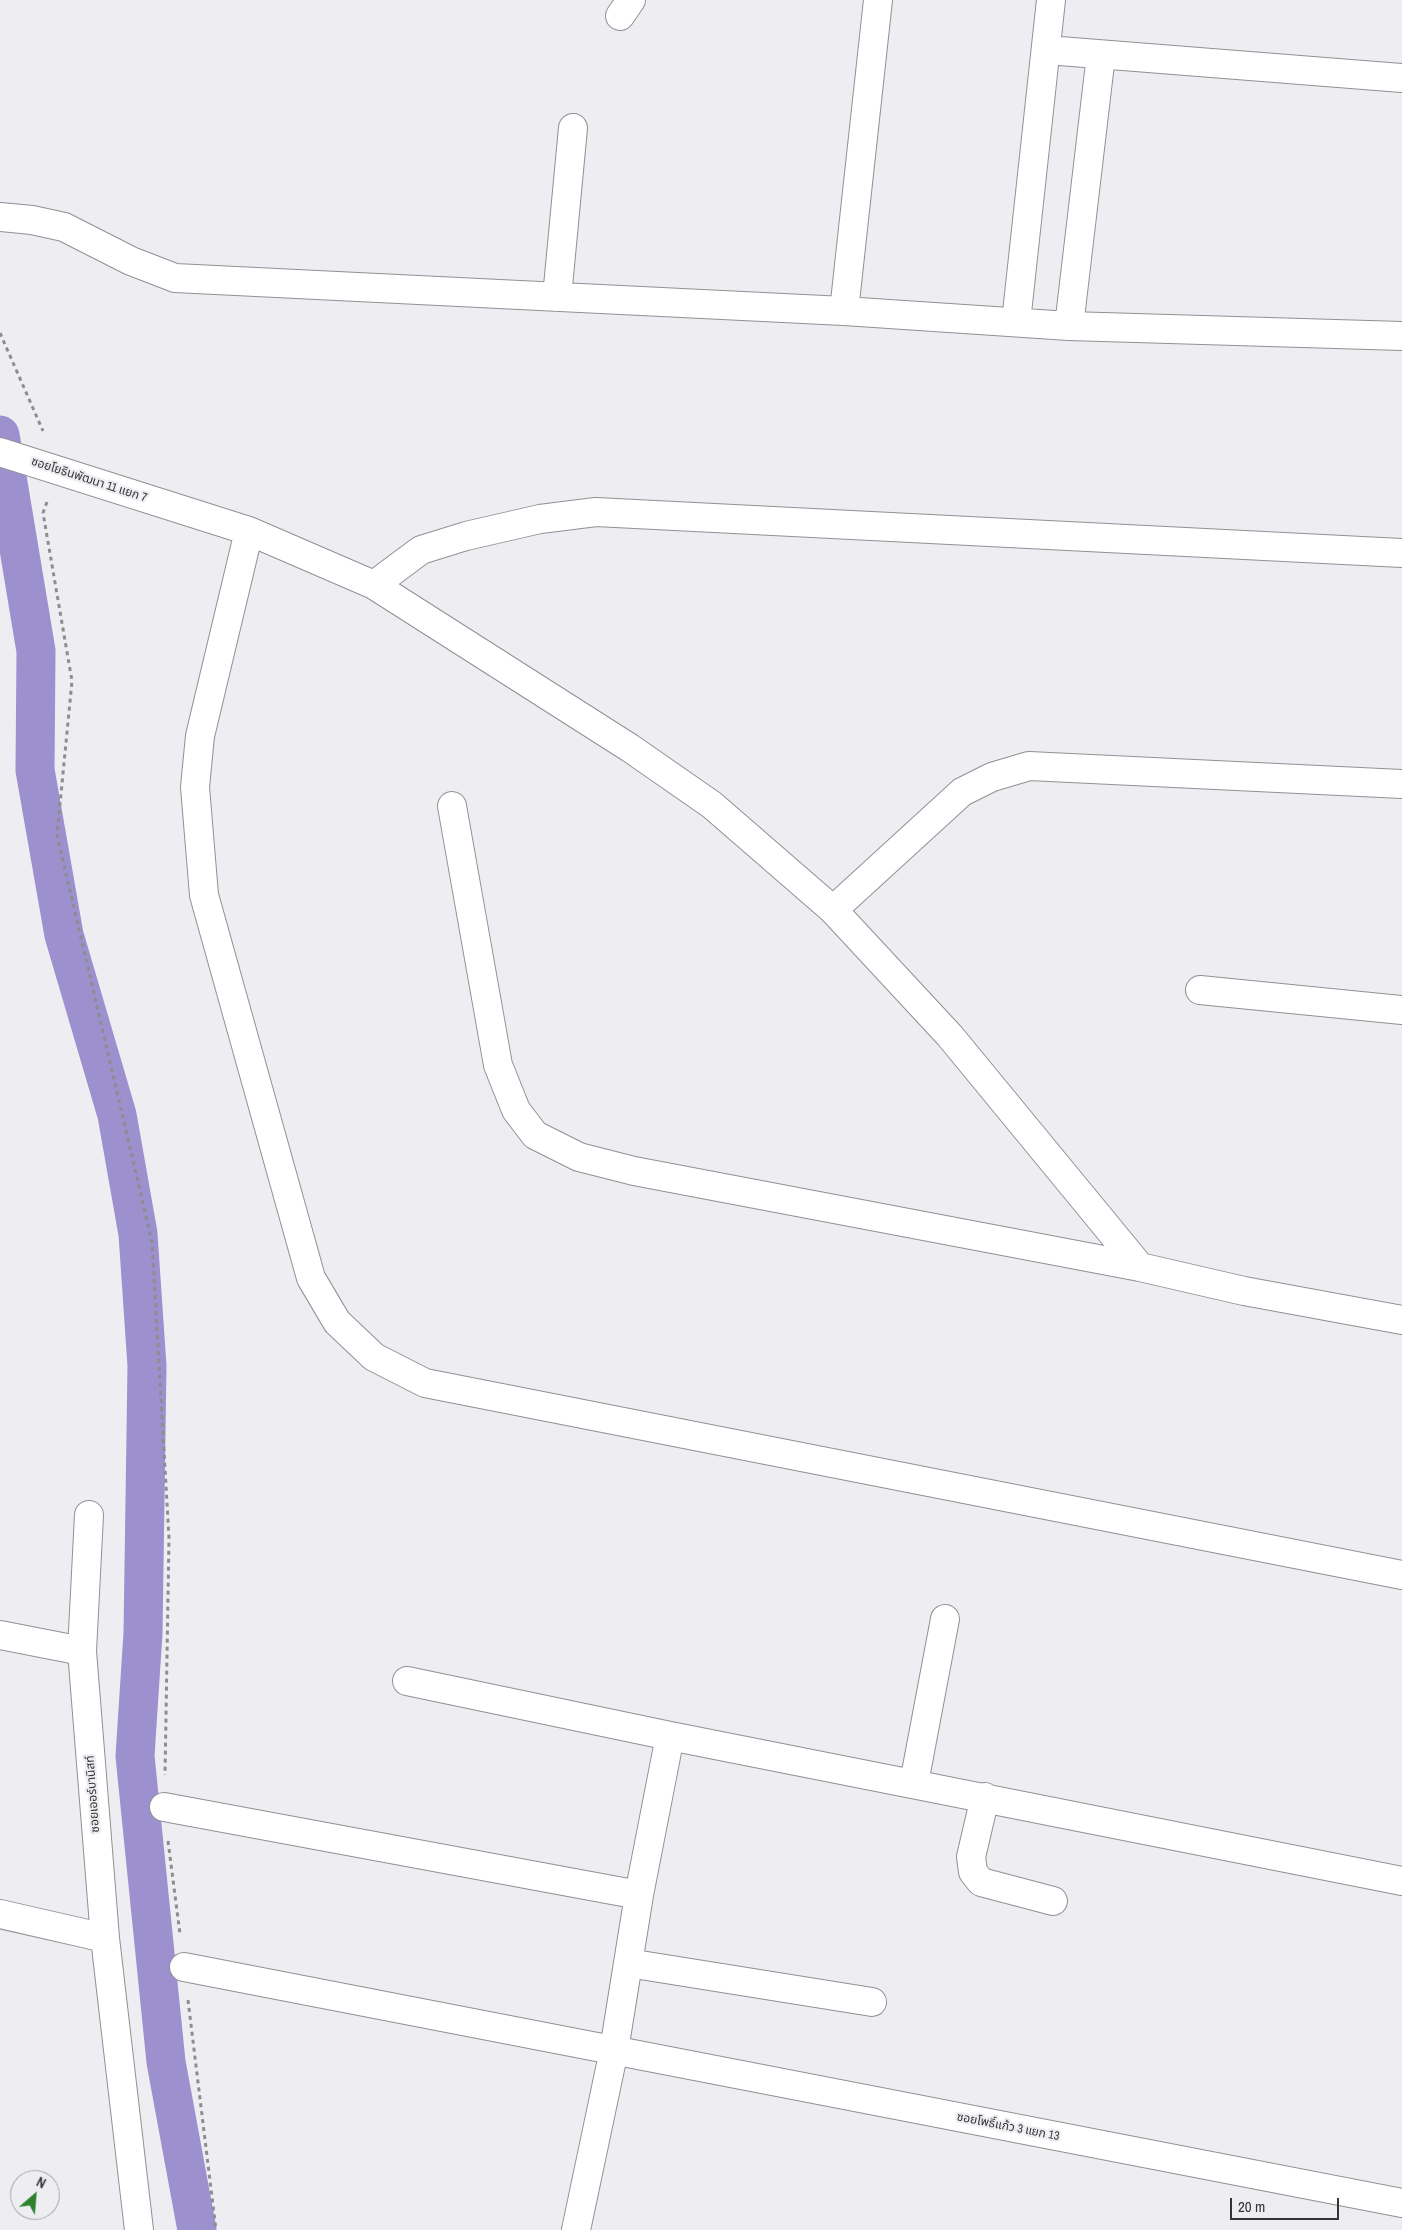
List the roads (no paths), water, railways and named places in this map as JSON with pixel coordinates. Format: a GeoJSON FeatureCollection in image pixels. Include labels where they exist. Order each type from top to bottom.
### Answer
{"type":"FeatureCollection","features":[{"type":"Feature","properties":{"kind":"street"},"geometry":{"type":"LineString","coordinates":[[844,311],[878,0]]}},
{"type":"Feature","properties":{"kind":"street"},"geometry":{"type":"LineString","coordinates":[[1016,322],[1051,0]]}},
{"type":"Feature","properties":{"kind":"street"},"geometry":{"type":"LineString","coordinates":[[1047,50],[1402,78]]}},
{"type":"Feature","properties":{"kind":"street"},"geometry":{"type":"LineString","coordinates":[[1069,326],[1102,55]]}},
{"type":"Feature","properties":{"kind":"street"},"geometry":{"type":"LineString","coordinates":[[557,297],[573,128]]}},
{"type":"Feature","properties":{"kind":"street"},"geometry":{"type":"LineString","coordinates":[[0,217],[32,220],[64,227],[130,261],[175,278],[844,311],[1069,326],[1402,336]]}},
{"type":"Feature","properties":{"kind":"street","name":"ซอยโยธินพัฒนา 11 แยก 7"},"geometry":{"type":"LineString","coordinates":[[0,452],[249,531],[374,586],[630,748],[712,805],[833,910],[950,1036],[1140,1267]]}},
{"type":"Feature","properties":{"kind":"street"},"geometry":{"type":"LineString","coordinates":[[374,586],[420,550],[466,536],[540,519],[596,512],[1402,553]]}},
{"type":"Feature","properties":{"kind":"street"},"geometry":{"type":"LineString","coordinates":[[249,531],[200,736],[195,787],[204,895],[311,1278],[337,1322],[374,1357],[425,1383],[1402,1575]]}},
{"type":"Feature","properties":{"kind":"street"},"geometry":{"type":"LineString","coordinates":[[833,910],[962,792],[992,777],[1029,766],[1402,784]]}},
{"type":"Feature","properties":{"kind":"street"},"geometry":{"type":"LineString","coordinates":[[452,806],[498,1065],[516,1110],[535,1135],[579,1157],[634,1171],[1140,1267],[1244,1291],[1402,1320]]}},
{"type":"Feature","properties":{"kind":"street"},"geometry":{"type":"LineString","coordinates":[[1200,990],[1402,1010]]}},
{"type":"Feature","properties":{"kind":"street","name":"ซอยเออร์บานิสท์"},"geometry":{"type":"LineString","coordinates":[[89,1515],[82,1651],[105,1938],[139,2230]]}},
{"type":"Feature","properties":{"kind":"street"},"geometry":{"type":"LineString","coordinates":[[914,1783],[944,1619]]}},
{"type":"Feature","properties":{"kind":"street"},"geometry":{"type":"LineString","coordinates":[[0,1635],[82,1651]]}},
{"type":"Feature","properties":{"kind":"street"},"geometry":{"type":"LineString","coordinates":[[407,1681],[670,1736],[1402,1881]]}},
{"type":"Feature","properties":{"kind":"street"},"geometry":{"type":"LineString","coordinates":[[576,2230],[614,2050],[639,1895],[670,1736]]}},
{"type":"Feature","properties":{"kind":"street"},"geometry":{"type":"LineString","coordinates":[[985,1797],[970,1857],[974,1872],[981,1882],[1053,1901]]}},
{"type":"Feature","properties":{"kind":"street"},"geometry":{"type":"LineString","coordinates":[[164,1807],[639,1895]]}},
{"type":"Feature","properties":{"kind":"street"},"geometry":{"type":"LineString","coordinates":[[0,1914],[105,1938]]}},
{"type":"Feature","properties":{"kind":"street"},"geometry":{"type":"LineString","coordinates":[[628,1963],[872,2002]]}},
{"type":"Feature","properties":{"kind":"street","name":"ซอยโพธิ์แก้ว 3 แยก 13"},"geometry":{"type":"LineString","coordinates":[[184,1967],[1402,2204]]}},
{"type":"Feature","properties":{"kind":"waterway"},"geometry":{"type":"LineString","coordinates":[[0,435],[36,651],[35,770],[64,935],[117,1115],[138,1234],[147,1366],[143,1633],[135,1756],[166,2062],[197,2230]]}}]}
